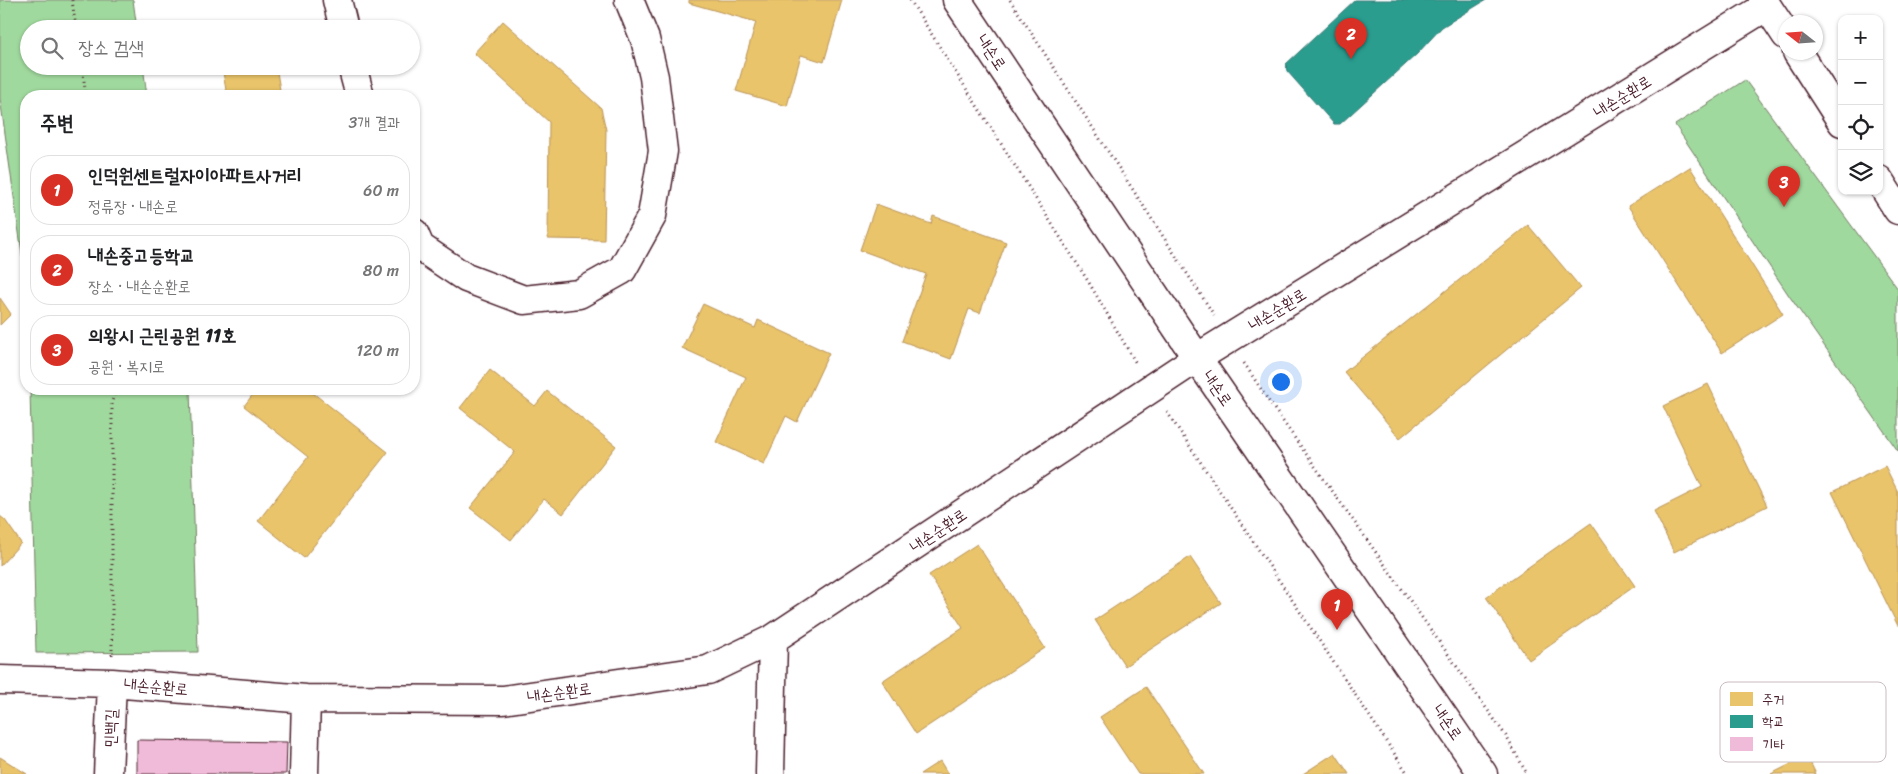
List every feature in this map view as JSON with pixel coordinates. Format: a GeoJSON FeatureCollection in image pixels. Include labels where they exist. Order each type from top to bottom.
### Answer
{"type":"FeatureCollection","features":[{"type":"Feature","properties":{"kind":"street"},"geometry":{"type":"LineString","coordinates":[[337,0],[342,20]]}},
{"type":"Feature","properties":{"kind":"street"},"geometry":{"type":"LineString","coordinates":[[420,247],[466,278],[524,300],[579,294],[622,270],[652,216],[663,150],[652,67],[645,39],[629,0]]}},
{"type":"Feature","properties":{"kind":"street","name":"내손로"},"geometry":{"type":"LineString","coordinates":[[957,0],[1197,358],[1484,774]]}},
{"type":"Feature","properties":{"kind":"street"},"geometry":{"type":"LineString","coordinates":[[1765,3],[1778,23]]}},
{"type":"Feature","properties":{"kind":"street","name":"내손순환로"},"geometry":{"type":"LineString","coordinates":[[0,680],[112,683],[306,698],[504,700],[708,670],[773,639],[1197,358],[1765,3]]}},
{"type":"Feature","properties":{"kind":"street"},"geometry":{"type":"LineString","coordinates":[[1802,60],[1838,116]]}},
{"type":"Feature","properties":{"kind":"street"},"geometry":{"type":"LineString","coordinates":[[354,75],[358,90]]}},
{"type":"Feature","properties":{"kind":"street"},"geometry":{"type":"LineString","coordinates":[[1883,186],[1898,210]]}},
{"type":"Feature","properties":{"kind":"street"},"geometry":{"type":"LineString","coordinates":[[770,774],[773,639]]}},
{"type":"Feature","properties":{"kind":"street","name":"민백길"},"geometry":{"type":"LineString","coordinates":[[108,774],[112,683]]}},
{"type":"Feature","properties":{"kind":"street"},"geometry":{"type":"LineString","coordinates":[[304,774],[306,698]]}},
{"type":"Feature","properties":{"kind":"path"},"geometry":{"type":"LineString","coordinates":[[72,0],[75,20]]}},
{"type":"Feature","properties":{"kind":"path"},"geometry":{"type":"LineString","coordinates":[[1010,0],[1270,403],[1506,736],[1527,774]]}},
{"type":"Feature","properties":{"kind":"path"},"geometry":{"type":"LineString","coordinates":[[83,75],[85,90]]}},
{"type":"Feature","properties":{"kind":"path"},"geometry":{"type":"LineString","coordinates":[[112,683],[112,401],[114,395]]}},
{"type":"Feature","properties":{"kind":"green space"},"geometry":{"type":"Polygon","coordinates":[[[0,0],[133,0],[136,20],[20,20],[20,75],[144,75],[146,90],[20,90],[20,240],[0,98],[0,0]]]}},
{"type":"Feature","properties":{"kind":"green space"},"geometry":{"type":"Polygon","coordinates":[[[1745,80],[1898,289],[1898,451],[1790,297],[1675,125],[1745,80]]]}},
{"type":"Feature","properties":{"kind":"green space"},"geometry":{"type":"Polygon","coordinates":[[[30,395],[190,395],[198,652],[36,653],[30,395]]]}},
{"type":"Feature","properties":{"kind":"building: 주거"},"geometry":{"type":"Polygon","coordinates":[[[689,0],[842,0],[824,62],[801,55],[787,106],[736,91],[756,22],[689,3],[689,0]]]}},
{"type":"Feature","properties":{"kind":"building: 주거"},"geometry":{"type":"Polygon","coordinates":[[[503,21],[601,108],[606,130],[604,240],[548,239],[549,122],[474,53],[503,21]]]}},
{"type":"Feature","properties":{"kind":"building: 주거"},"geometry":{"type":"Polygon","coordinates":[[[224,75],[278,75],[280,90],[226,90],[224,75]]]}},
{"type":"Feature","properties":{"kind":"building: 주거"},"geometry":{"type":"Polygon","coordinates":[[[1690,167],[1783,314],[1722,353],[1628,206],[1690,167]]]}},
{"type":"Feature","properties":{"kind":"building: 주거"},"geometry":{"type":"Polygon","coordinates":[[[876,204],[931,224],[933,216],[1006,242],[980,313],[969,309],[951,359],[902,341],[926,274],[860,250],[876,204]]]}},
{"type":"Feature","properties":{"kind":"building: 주거"},"geometry":{"type":"Polygon","coordinates":[[[1528,225],[1581,288],[1400,438],[1344,372],[1528,225]]]}},
{"type":"Feature","properties":{"kind":"building: 주거"},"geometry":{"type":"Polygon","coordinates":[[[0,298],[11,314],[0,325],[0,298]]]}},
{"type":"Feature","properties":{"kind":"building: 주거"},"geometry":{"type":"Polygon","coordinates":[[[703,304],[755,328],[758,320],[829,353],[797,422],[786,416],[764,464],[716,442],[746,377],[682,348],[703,304]]]}},
{"type":"Feature","properties":{"kind":"building: 주거"},"geometry":{"type":"Polygon","coordinates":[[[490,370],[535,406],[547,391],[616,446],[563,514],[544,499],[511,540],[470,508],[515,452],[460,408],[490,370]]]}},
{"type":"Feature","properties":{"kind":"building: 주거"},"geometry":{"type":"Polygon","coordinates":[[[1708,384],[1767,506],[1674,552],[1654,511],[1702,487],[1663,406],[1708,384]]]}},
{"type":"Feature","properties":{"kind":"building: 주거"},"geometry":{"type":"Polygon","coordinates":[[[252,395],[316,395],[388,452],[304,558],[258,521],[308,457],[244,406],[252,395]]]}},
{"type":"Feature","properties":{"kind":"building: 주거"},"geometry":{"type":"Polygon","coordinates":[[[1885,466],[1898,492],[1898,626],[1832,492],[1885,466]]]}},
{"type":"Feature","properties":{"kind":"building: 주거"},"geometry":{"type":"Polygon","coordinates":[[[0,516],[21,543],[0,566],[0,516]]]}},
{"type":"Feature","properties":{"kind":"building: 주거"},"geometry":{"type":"Polygon","coordinates":[[[1591,523],[1635,586],[1529,660],[1486,597],[1591,523]]]}},
{"type":"Feature","properties":{"kind":"building: 주거"},"geometry":{"type":"Polygon","coordinates":[[[977,544],[1045,648],[916,734],[882,681],[963,628],[929,575],[977,544]]]}},
{"type":"Feature","properties":{"kind":"building: 주거"},"geometry":{"type":"Polygon","coordinates":[[[1190,557],[1221,603],[1125,666],[1095,620],[1190,557]]]}},
{"type":"Feature","properties":{"kind":"building: 주거"},"geometry":{"type":"Polygon","coordinates":[[[1146,687],[1204,774],[1138,774],[1100,717],[1146,687]]]}},
{"type":"Feature","properties":{"kind":"building: 주거"},"geometry":{"type":"Polygon","coordinates":[[[1335,753],[1349,774],[1303,774],[1335,753]]]}},
{"type":"Feature","properties":{"kind":"building: 주거"},"geometry":{"type":"Polygon","coordinates":[[[0,757],[27,774],[0,774],[0,757]]]}},
{"type":"Feature","properties":{"kind":"building: 주거"},"geometry":{"type":"Polygon","coordinates":[[[940,761],[948,774],[920,774],[940,761]]]}},
{"type":"Feature","properties":{"kind":"building: 주거"},"geometry":{"type":"Polygon","coordinates":[[[1795,762],[1810,762],[1816,774],[1771,774],[1795,762]]]}},
{"type":"Feature","properties":{"kind":"building: 학교"},"geometry":{"type":"Polygon","coordinates":[[[1355,0],[1486,0],[1442,27],[1417,54],[1340,124],[1334,124],[1287,71],[1286,64],[1355,0]]]}},
{"type":"Feature","properties":{"kind":"building: 기타"},"geometry":{"type":"Polygon","coordinates":[[[137,740],[287,742],[286,774],[137,774],[137,740]]]}},
{"type":"Feature","properties":{"kind":"place","name":"내손중고등학교"},"geometry":{"type":"Point","coordinates":[1351,59]}},
{"type":"Feature","properties":{"kind":"place","name":"의왕시 근린공원 11호"},"geometry":{"type":"Point","coordinates":[1784,207]}},
{"type":"Feature","properties":{"kind":"place","name":"인덕원센트럴자이아파트사거리"},"geometry":{"type":"Point","coordinates":[1337,630]}}]}
